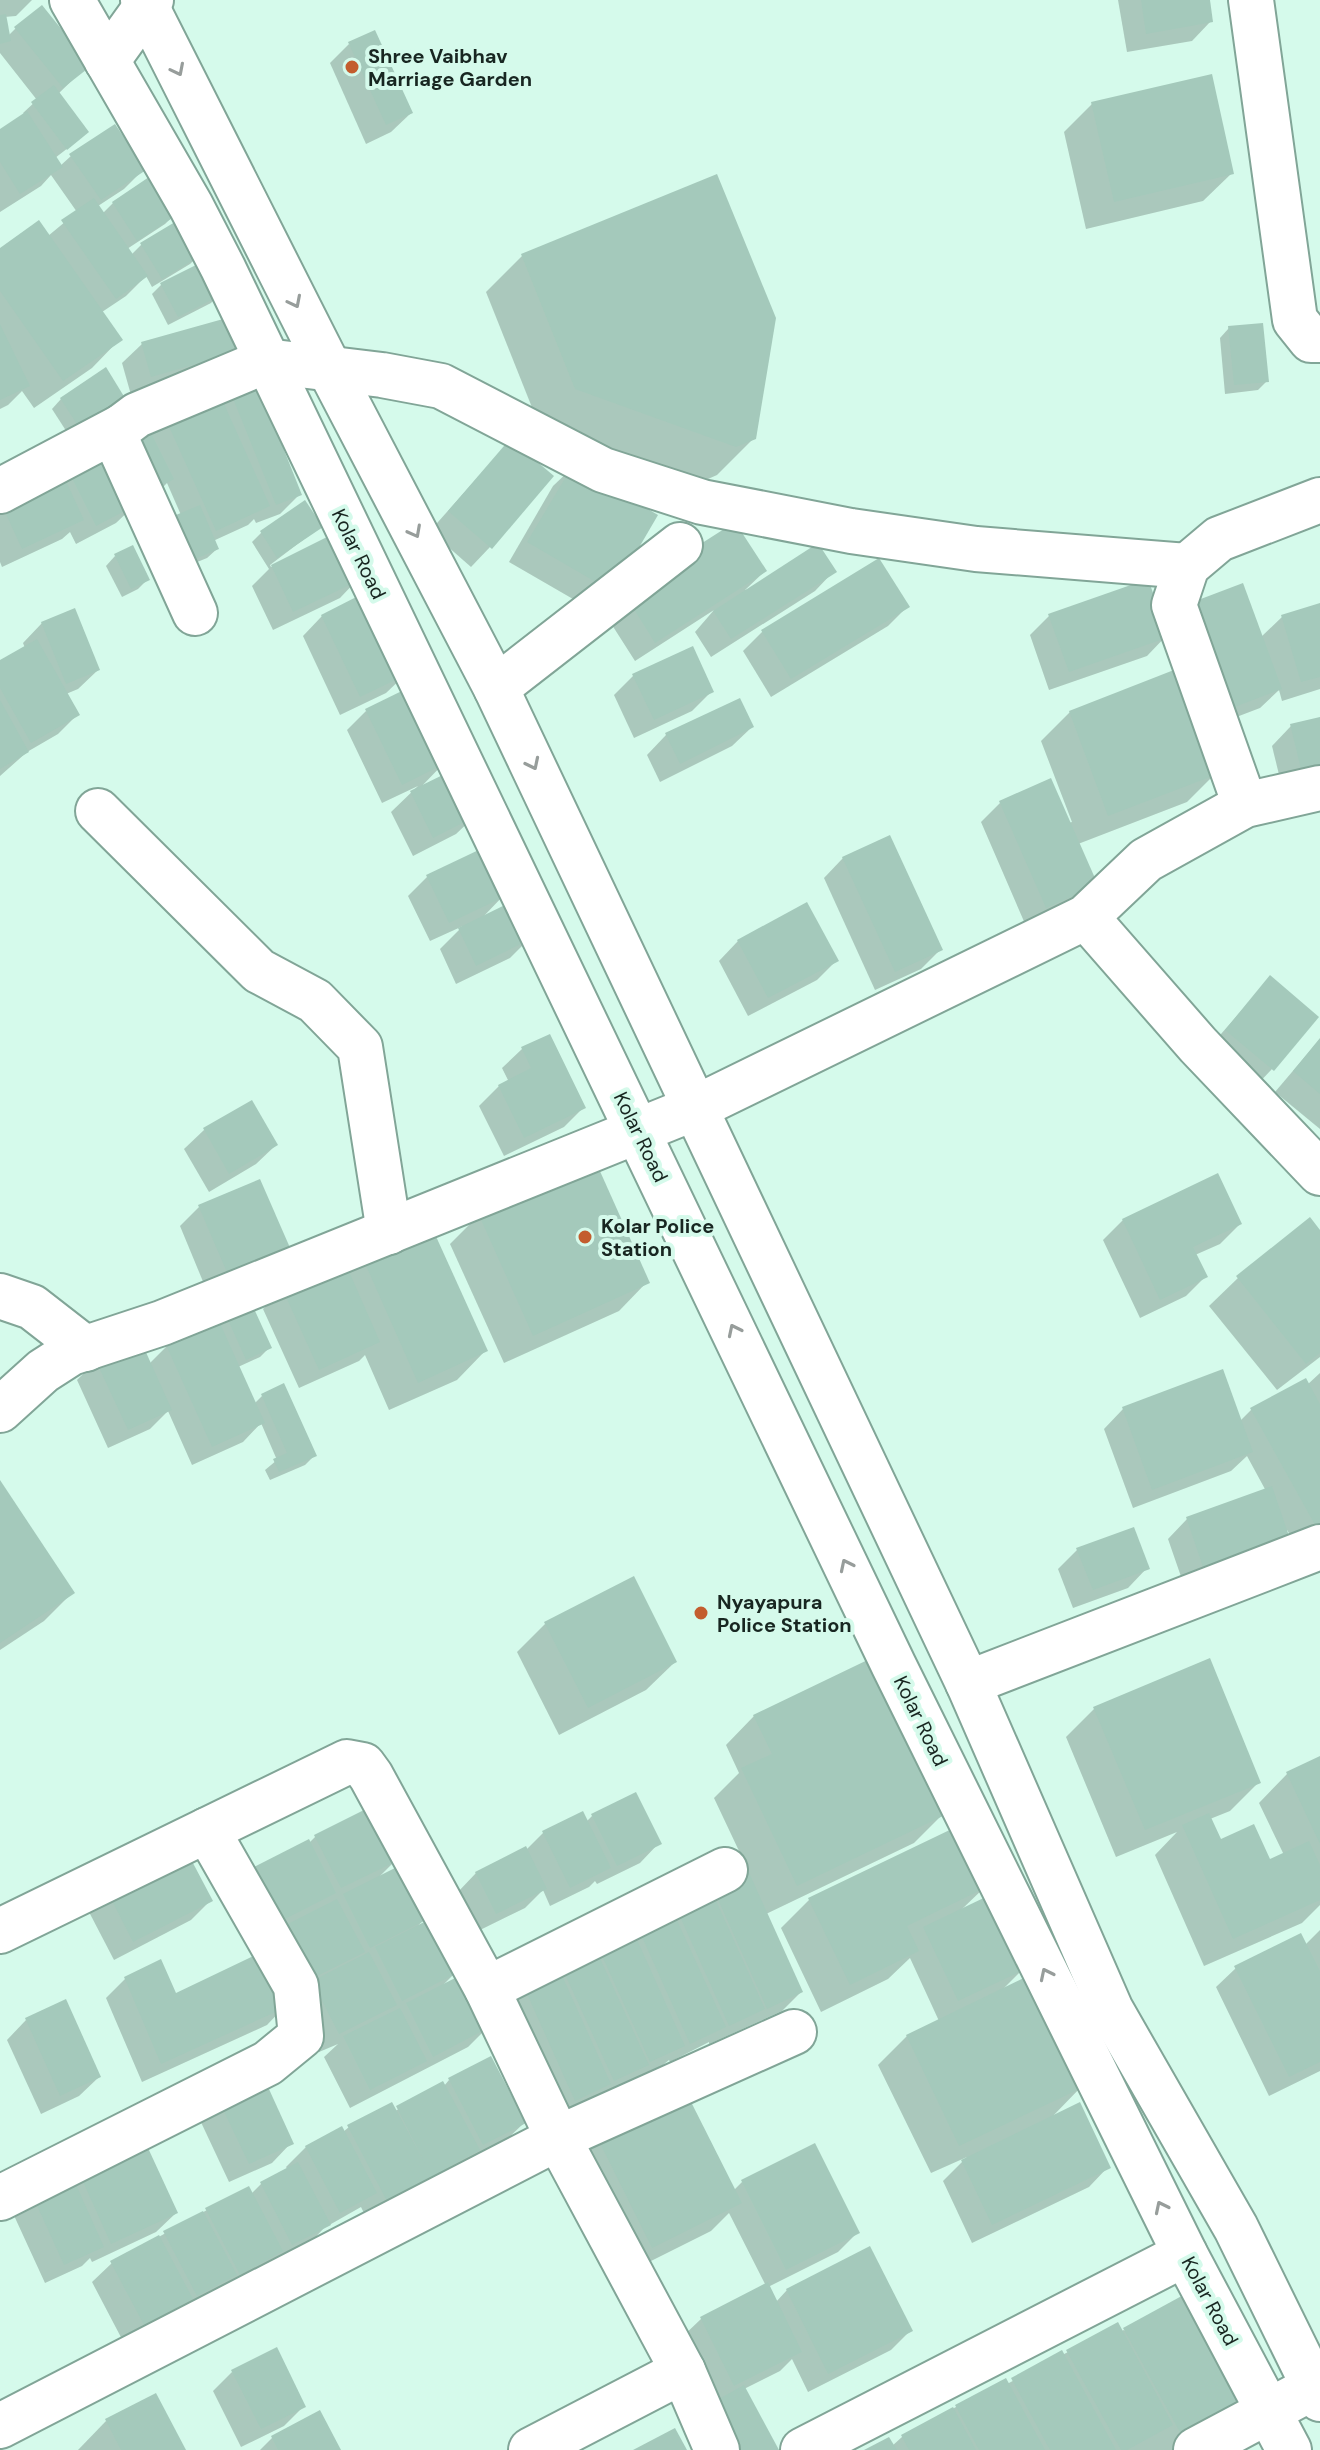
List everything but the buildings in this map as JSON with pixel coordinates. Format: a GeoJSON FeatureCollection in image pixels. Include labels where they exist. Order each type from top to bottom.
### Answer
{"type":"FeatureCollection","features":[{"type":"Feature","properties":{"kind":"street","name":"Kolar Road"},"geometry":{"type":"LineString","coordinates":[[72,0],[191,206],[223,268],[865,1604],[1185,2254],[1289,2450]]}},
{"type":"Feature","properties":{"kind":"street"},"geometry":{"type":"LineString","coordinates":[[1251,0],[1295,320],[1311,340],[1320,340]]}},
{"type":"Feature","properties":{"kind":"street"},"geometry":{"type":"LineString","coordinates":[[107,61],[147,2],[329,368],[496,688],[968,1683],[1111,2010],[1236,2228],[1317,2393],[1269,2412],[1196,2450]]}},
{"type":"Feature","properties":{"kind":"street"},"geometry":{"type":"LineString","coordinates":[[0,491],[121,427],[137,415],[266,361],[441,386],[603,470],[702,502],[851,531],[976,549],[1187,566]]}},
{"type":"Feature","properties":{"kind":"street"},"geometry":{"type":"LineString","coordinates":[[121,427],[117,441],[195,613]]}},
{"type":"Feature","properties":{"kind":"street"},"geometry":{"type":"LineString","coordinates":[[1245,805],[1174,605],[1187,566],[1219,539],[1320,500]]}},
{"type":"Feature","properties":{"kind":"street"},"geometry":{"type":"LineString","coordinates":[[496,688],[680,545]]}},
{"type":"Feature","properties":{"kind":"street"},"geometry":{"type":"LineString","coordinates":[[10,1400],[71,1353],[162,1323],[697,1107],[1086,917],[1146,860],[1245,805],[1320,788]]}},
{"type":"Feature","properties":{"kind":"street"},"geometry":{"type":"LineString","coordinates":[[98,811],[259,971],[315,1001],[360,1047],[389,1232]]}},
{"type":"Feature","properties":{"kind":"street"},"geometry":{"type":"LineString","coordinates":[[1086,917],[1198,1045],[1320,1173]]}},
{"type":"Feature","properties":{"kind":"street"},"geometry":{"type":"LineString","coordinates":[[0,1296],[32,1307],[86,1349]]}},
{"type":"Feature","properties":{"kind":"street"},"geometry":{"type":"LineString","coordinates":[[968,1683],[1320,1547]]}},
{"type":"Feature","properties":{"kind":"street"},"geometry":{"type":"LineString","coordinates":[[865,1604],[919,1579]]}},
{"type":"Feature","properties":{"kind":"street"},"geometry":{"type":"LineString","coordinates":[[0,1931],[347,1762],[363,1765],[487,1989],[558,2138],[683,2371],[717,2450]]}},
{"type":"Feature","properties":{"kind":"street"},"geometry":{"type":"LineString","coordinates":[[0,2198],[268,2063],[301,2036],[296,1986],[207,1830]]}},
{"type":"Feature","properties":{"kind":"street"},"geometry":{"type":"LineString","coordinates":[[487,1989],[725,1870]]}},
{"type":"Feature","properties":{"kind":"street"},"geometry":{"type":"LineString","coordinates":[[0,2426],[558,2138],[794,2032]]}},
{"type":"Feature","properties":{"kind":"street"},"geometry":{"type":"LineString","coordinates":[[803,2450],[1185,2254]]}},
{"type":"Feature","properties":{"kind":"street"},"geometry":{"type":"LineString","coordinates":[[531,2450],[683,2371]]}},
{"type":"Feature","properties":{"kind":"place","name":"Shree Vaibhav Marriage Garden"},"geometry":{"type":"Point","coordinates":[352,67]}},
{"type":"Feature","properties":{"kind":"place","name":"Kolar Police Station"},"geometry":{"type":"Point","coordinates":[585,1237]}},
{"type":"Feature","properties":{"kind":"place","name":"Nyayapura Police Station"},"geometry":{"type":"Point","coordinates":[701,1613]}}]}
